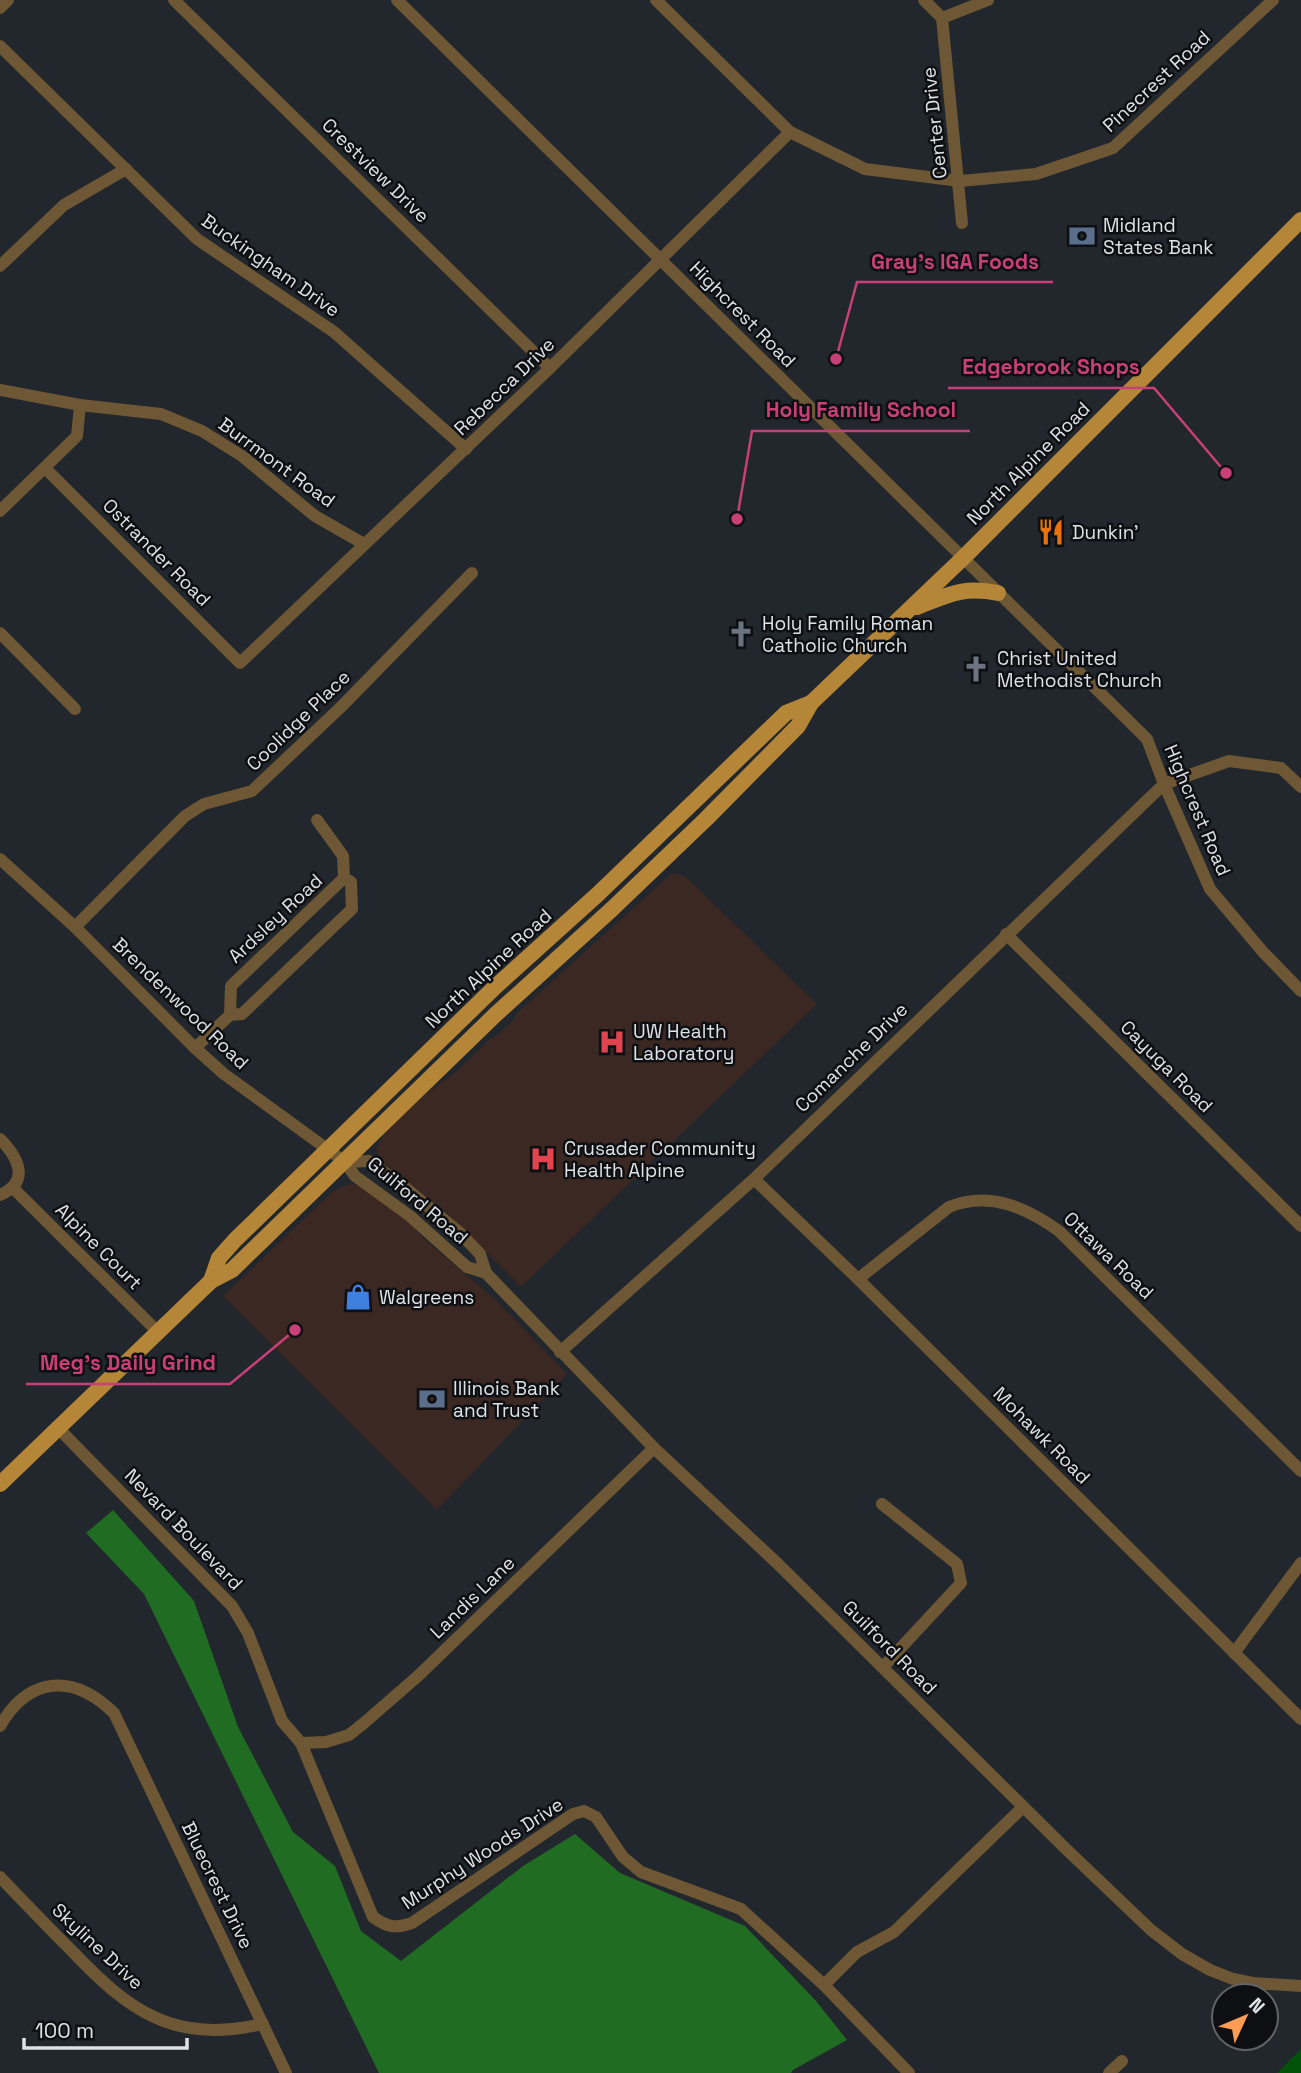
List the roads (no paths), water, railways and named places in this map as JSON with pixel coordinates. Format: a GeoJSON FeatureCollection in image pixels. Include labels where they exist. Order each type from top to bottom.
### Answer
{"type":"FeatureCollection","features":[{"type":"Feature","properties":{"kind":"main road","name":"North Alpine Road"},"geometry":{"type":"LineString","coordinates":[[0,1484],[211,1281],[232,1270],[495,1015],[706,819],[798,726],[811,703],[962,559],[1301,220]]}},
{"type":"Feature","properties":{"kind":"main road"},"geometry":{"type":"LineString","coordinates":[[908,611],[954,593],[976,589],[998,593]]}},
{"type":"Feature","properties":{"kind":"main road","name":"North Alpine Road"},"geometry":{"type":"LineString","coordinates":[[211,1281],[219,1258],[495,987],[598,894],[786,713],[811,703]]}},
{"type":"Feature","properties":{"kind":"street"},"geometry":{"type":"LineString","coordinates":[[0,8],[8,0]]}},
{"type":"Feature","properties":{"kind":"street","name":"Crestview Drive"},"geometry":{"type":"LineString","coordinates":[[174,0],[550,368]]}},
{"type":"Feature","properties":{"kind":"street","name":"Highcrest Road"},"geometry":{"type":"LineString","coordinates":[[397,0],[1147,739],[1210,889],[1263,952],[1301,990]]}},
{"type":"Feature","properties":{"kind":"street","name":"Pinecrest Road"},"geometry":{"type":"LineString","coordinates":[[656,0],[790,132],[865,169],[960,181],[1035,174],[1113,148],[1273,0]]}},
{"type":"Feature","properties":{"kind":"street"},"geometry":{"type":"LineString","coordinates":[[923,0],[942,18],[988,0]]}},
{"type":"Feature","properties":{"kind":"street","name":"Center Drive"},"geometry":{"type":"LineString","coordinates":[[942,18],[962,223]]}},
{"type":"Feature","properties":{"kind":"street","name":"Buckingham Drive"},"geometry":{"type":"LineString","coordinates":[[0,46],[197,239],[334,332],[466,449]]}},
{"type":"Feature","properties":{"kind":"street","name":"Rebecca Drive"},"geometry":{"type":"LineString","coordinates":[[240,663],[550,368],[790,132]]}},
{"type":"Feature","properties":{"kind":"street"},"geometry":{"type":"LineString","coordinates":[[0,266],[64,205],[126,169]]}},
{"type":"Feature","properties":{"kind":"street","name":"Burrmont Road"},"geometry":{"type":"LineString","coordinates":[[0,390],[79,405],[161,414],[202,431],[242,456],[315,516],[365,544]]}},
{"type":"Feature","properties":{"kind":"street"},"geometry":{"type":"LineString","coordinates":[[0,511],[77,436],[79,405]]}},
{"type":"Feature","properties":{"kind":"street","name":"Ostrander Road"},"geometry":{"type":"LineString","coordinates":[[45,468],[240,663]]}},
{"type":"Feature","properties":{"kind":"street","name":"Coolidge Place"},"geometry":{"type":"LineString","coordinates":[[75,927],[185,816],[204,804],[252,791],[337,710],[471,573]]}},
{"type":"Feature","properties":{"kind":"street"},"geometry":{"type":"LineString","coordinates":[[0,633],[75,709]]}},
{"type":"Feature","properties":{"kind":"street"},"geometry":{"type":"LineString","coordinates":[[1164,784],[1229,761],[1281,768],[1301,787]]}},
{"type":"Feature","properties":{"kind":"street","name":"Comanche Drive"},"geometry":{"type":"LineString","coordinates":[[560,1352],[754,1179],[1164,784]]}},
{"type":"Feature","properties":{"kind":"street"},"geometry":{"type":"LineString","coordinates":[[317,820],[343,856],[344,878]]}},
{"type":"Feature","properties":{"kind":"street","name":"Brendenwood Road"},"geometry":{"type":"LineString","coordinates":[[0,859],[75,927],[224,1074],[345,1162]]}},
{"type":"Feature","properties":{"kind":"street","name":"Ardsley Road"},"geometry":{"type":"LineString","coordinates":[[195,1048],[230,1016],[242,1014],[352,909],[351,882],[344,878],[230,986],[230,1016]]}},
{"type":"Feature","properties":{"kind":"street","name":"Cayuga Road"},"geometry":{"type":"LineString","coordinates":[[1006,934],[1301,1226]]}},
{"type":"Feature","properties":{"kind":"street"},"geometry":{"type":"LineString","coordinates":[[0,1139],[14,1152],[18,1176],[13,1188],[0,1195]]}},
{"type":"Feature","properties":{"kind":"street","name":"Guilford Road"},"geometry":{"type":"LineString","coordinates":[[345,1162],[369,1161],[442,1218],[480,1254],[486,1273],[654,1448],[883,1667],[1151,1930],[1182,1955],[1233,1979],[1301,1986]]}},
{"type":"Feature","properties":{"kind":"street","name":"Guilford Road"},"geometry":{"type":"LineString","coordinates":[[345,1162],[355,1176],[410,1216],[467,1268],[486,1273]]}},
{"type":"Feature","properties":{"kind":"street","name":"Mohawk Road"},"geometry":{"type":"LineString","coordinates":[[754,1179],[1301,1719]]}},
{"type":"Feature","properties":{"kind":"street","name":"Alpine Court"},"geometry":{"type":"LineString","coordinates":[[13,1188],[158,1332]]}},
{"type":"Feature","properties":{"kind":"street","name":"Ottawa Road"},"geometry":{"type":"LineString","coordinates":[[858,1279],[949,1207],[963,1202],[992,1200],[1022,1209],[1059,1231],[1301,1471]]}},
{"type":"Feature","properties":{"kind":"street","name":"Nevard Boulevard"},"geometry":{"type":"LineString","coordinates":[[58,1428],[232,1606],[248,1633],[282,1721],[301,1743]]}},
{"type":"Feature","properties":{"kind":"street","name":"Landis Lane"},"geometry":{"type":"LineString","coordinates":[[301,1743],[326,1742],[349,1735],[364,1723],[418,1676],[654,1448]]}},
{"type":"Feature","properties":{"kind":"street"},"geometry":{"type":"LineString","coordinates":[[882,1504],[957,1564],[961,1583],[883,1667]]}},
{"type":"Feature","properties":{"kind":"street"},"geometry":{"type":"LineString","coordinates":[[1234,1653],[1301,1563]]}},
{"type":"Feature","properties":{"kind":"street","name":"Bluecrest Drive"},"geometry":{"type":"LineString","coordinates":[[0,1726],[18,1701],[29,1692],[47,1686],[62,1685],[83,1690],[100,1699],[114,1713],[286,2073]]}},
{"type":"Feature","properties":{"kind":"street","name":"Murphy Woods Drive"},"geometry":{"type":"LineString","coordinates":[[301,1743],[373,1917],[387,1927],[401,1927],[412,1923],[573,1814],[584,1811],[596,1817],[623,1857],[641,1872],[741,1909],[824,1985],[909,2073]]}},
{"type":"Feature","properties":{"kind":"street"},"geometry":{"type":"LineString","coordinates":[[824,1985],[857,1952],[894,1932],[1023,1807]]}},
{"type":"Feature","properties":{"kind":"street","name":"Skyline Drive"},"geometry":{"type":"LineString","coordinates":[[0,1877],[111,1991],[141,2011],[187,2027],[211,2031],[235,2030],[263,2024]]}},
{"type":"Feature","properties":{"kind":"street"},"geometry":{"type":"LineString","coordinates":[[1110,2073],[1122,2062]]}},
{"type":"Feature","properties":{"kind":"place","name":"Midland States Bank"},"geometry":{"type":"Point","coordinates":[1082,236]}},
{"type":"Feature","properties":{"kind":"place","name":"Gray's IGA Foods"},"geometry":{"type":"Point","coordinates":[836,359]}},
{"type":"Feature","properties":{"kind":"place","name":"Edgebrook Shops"},"geometry":{"type":"Point","coordinates":[1226,473]}},
{"type":"Feature","properties":{"kind":"place","name":"Holy Family School"},"geometry":{"type":"Point","coordinates":[737,519]}},
{"type":"Feature","properties":{"kind":"place","name":"Dunkin'"},"geometry":{"type":"Point","coordinates":[1051,532]}},
{"type":"Feature","properties":{"kind":"place","name":"Holy Family Roman Catholic Church"},"geometry":{"type":"Point","coordinates":[741,634]}},
{"type":"Feature","properties":{"kind":"place","name":"Christ United Methodist Church"},"geometry":{"type":"Point","coordinates":[976,669]}},
{"type":"Feature","properties":{"kind":"place","name":"UW Health Laboratory"},"geometry":{"type":"Point","coordinates":[612,1042]}},
{"type":"Feature","properties":{"kind":"place","name":"Crusader Community Health Alpine"},"geometry":{"type":"Point","coordinates":[543,1159]}},
{"type":"Feature","properties":{"kind":"place","name":"Walgreens"},"geometry":{"type":"Point","coordinates":[358,1297]}},
{"type":"Feature","properties":{"kind":"place","name":"Meg's Daily Grind"},"geometry":{"type":"Point","coordinates":[295,1330]}},
{"type":"Feature","properties":{"kind":"place","name":"Illinois Bank and Trust"},"geometry":{"type":"Point","coordinates":[432,1399]}}]}
